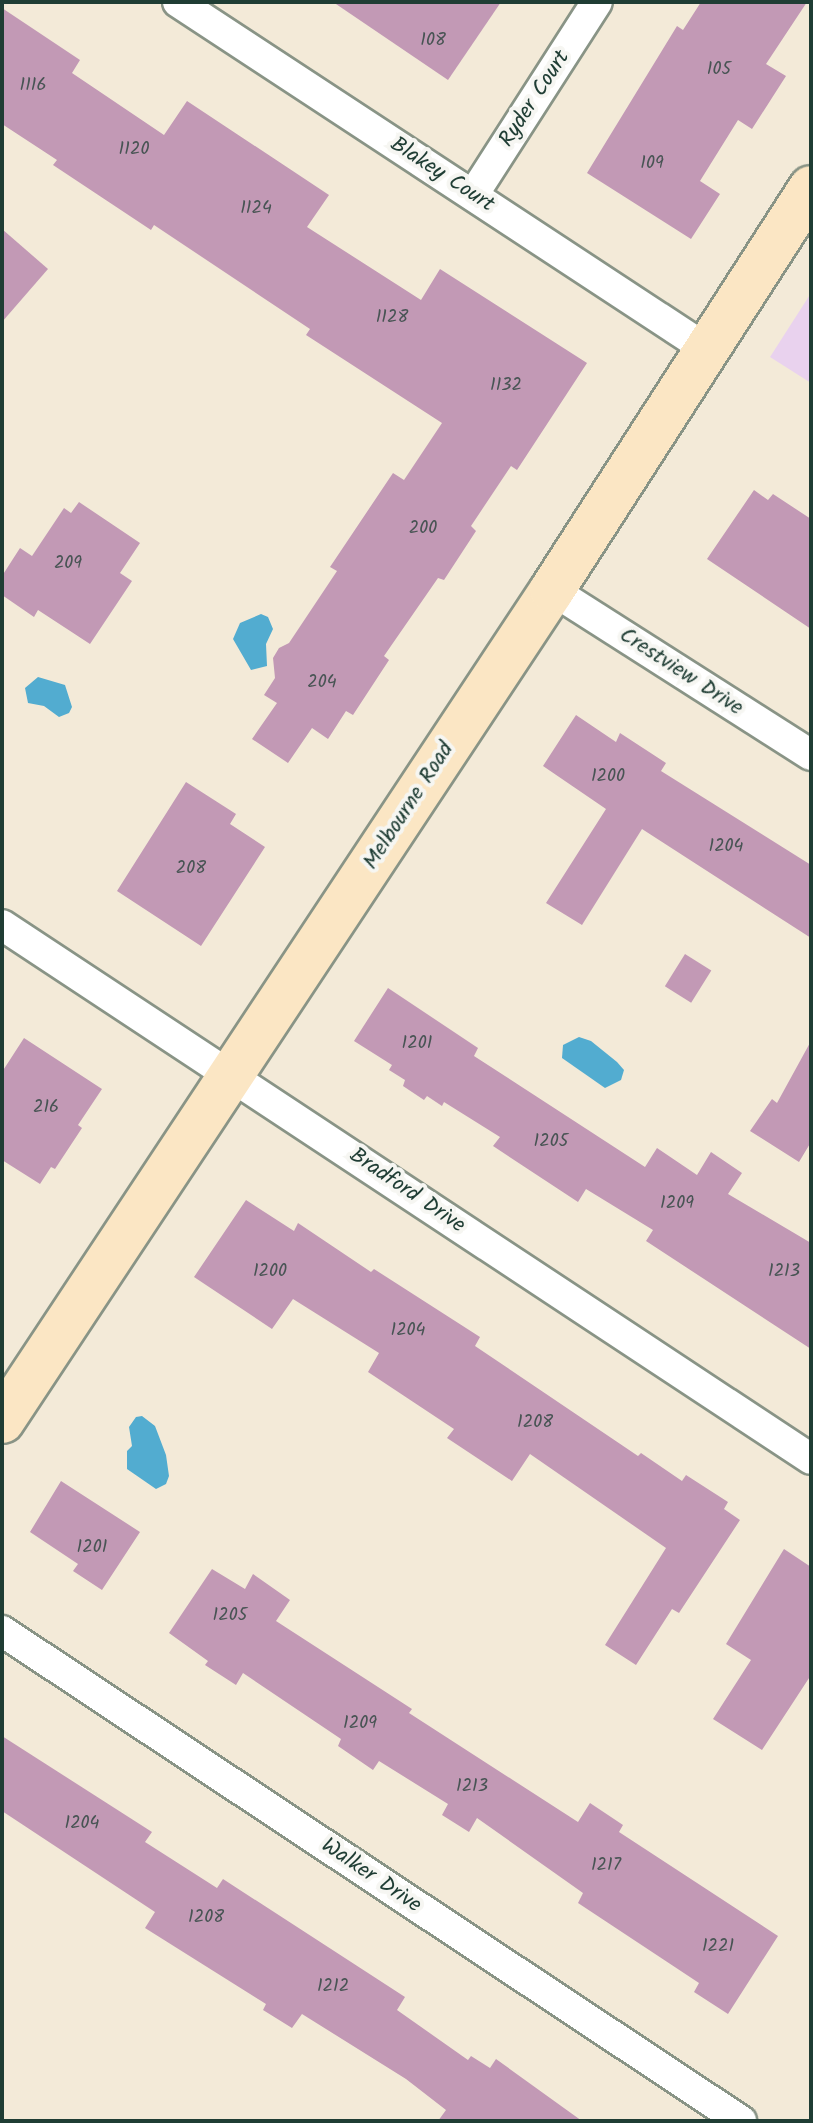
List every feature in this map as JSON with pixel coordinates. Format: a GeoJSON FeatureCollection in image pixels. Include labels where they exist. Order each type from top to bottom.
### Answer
{"type":"FeatureCollection","features":[{"type":"Feature","properties":{"kind":"street","name":"Blakey Court"},"geometry":{"type":"LineString","coordinates":[[178,2],[705,348]]}},
{"type":"Feature","properties":{"kind":"street","name":"Ryder Court"},"geometry":{"type":"LineString","coordinates":[[473,195],[597,2]]}},
{"type":"Feature","properties":{"kind":"street","name":"Melbourne Road"},"geometry":{"type":"LineString","coordinates":[[2,1421],[552,590],[705,348],[811,188]]}},
{"type":"Feature","properties":{"kind":"street","name":"Crestview Drive"},"geometry":{"type":"LineString","coordinates":[[552,590],[811,755]]}},
{"type":"Feature","properties":{"kind":"street","name":"Bradford Drive"},"geometry":{"type":"LineString","coordinates":[[2,925],[811,1459]]}},
{"type":"Feature","properties":{"kind":"street","name":"Walker Drive"},"geometry":{"type":"LineString","coordinates":[[2,1631],[741,2121]]}},
{"type":"Feature","properties":{"kind":"shaded area"},"geometry":{"type":"Polygon","coordinates":[[[811,293],[811,383],[770,357],[811,293]]]}},
{"type":"Feature","properties":{"kind":"water"},"geometry":{"type":"Polygon","coordinates":[[[261,614],[268,617],[273,629],[266,644],[267,666],[251,670],[233,639],[240,623],[261,614]]]}},
{"type":"Feature","properties":{"kind":"water"},"geometry":{"type":"Polygon","coordinates":[[[38,677],[65,685],[72,707],[69,713],[59,717],[44,706],[28,703],[25,688],[38,677]]]}},
{"type":"Feature","properties":{"kind":"water"},"geometry":{"type":"Polygon","coordinates":[[[579,1037],[591,1041],[617,1062],[624,1070],[621,1080],[605,1088],[562,1058],[563,1045],[579,1037]]]}},
{"type":"Feature","properties":{"kind":"water"},"geometry":{"type":"Polygon","coordinates":[[[142,1416],[155,1426],[166,1455],[169,1476],[166,1484],[156,1489],[127,1469],[127,1451],[132,1446],[129,1427],[136,1417],[142,1416]]]}},
{"type":"Feature","properties":{"kind":"building"},"geometry":{"type":"Polygon","coordinates":[[[333,2],[501,2],[448,80],[333,2]]]}},
{"type":"Feature","properties":{"kind":"building"},"geometry":{"type":"Polygon","coordinates":[[[701,2],[807,2],[766,64],[786,76],[752,129],[738,120],[700,181],[720,194],[691,239],[587,173],[677,26],[683,30],[701,2]]]}},
{"type":"Feature","properties":{"kind":"building"},"geometry":{"type":"Polygon","coordinates":[[[2,8],[80,60],[72,73],[164,135],[187,101],[329,195],[307,227],[421,300],[440,269],[587,363],[517,470],[511,466],[471,526],[476,531],[444,580],[438,578],[384,656],[389,660],[353,715],[346,711],[328,739],[312,728],[288,763],[252,739],[277,703],[264,695],[275,678],[273,658],[279,648],[289,643],[337,571],[330,567],[393,473],[404,480],[442,423],[306,335],[310,329],[154,225],[151,230],[53,165],[57,160],[2,124],[2,8]]]}},
{"type":"Feature","properties":{"kind":"building"},"geometry":{"type":"Polygon","coordinates":[[[2,229],[48,269],[2,322],[2,229]]]}},
{"type":"Feature","properties":{"kind":"building"},"geometry":{"type":"Polygon","coordinates":[[[754,490],[768,500],[773,494],[811,519],[811,629],[707,559],[754,490]]]}},
{"type":"Feature","properties":{"kind":"building"},"geometry":{"type":"Polygon","coordinates":[[[79,502],[140,543],[120,573],[132,581],[90,644],[38,610],[34,617],[2,595],[2,576],[20,548],[32,556],[64,508],[71,513],[79,502]]]}},
{"type":"Feature","properties":{"kind":"building"},"geometry":{"type":"Polygon","coordinates":[[[576,715],[616,742],[620,733],[666,763],[661,771],[811,865],[811,938],[642,829],[582,925],[546,903],[606,809],[543,766],[576,715]]]}},
{"type":"Feature","properties":{"kind":"building"},"geometry":{"type":"Polygon","coordinates":[[[186,782],[236,814],[230,824],[265,847],[201,946],[117,891],[186,782]]]}},
{"type":"Feature","properties":{"kind":"building"},"geometry":{"type":"Polygon","coordinates":[[[685,954],[711,970],[691,1003],[665,986],[685,954]]]}},
{"type":"Feature","properties":{"kind":"building"},"geometry":{"type":"Polygon","coordinates":[[[388,988],[478,1048],[474,1056],[645,1167],[657,1148],[697,1175],[711,1152],[742,1173],[728,1194],[811,1243],[811,1349],[646,1241],[653,1230],[586,1189],[578,1202],[493,1146],[500,1137],[444,1102],[442,1106],[427,1096],[424,1100],[403,1086],[405,1080],[389,1070],[392,1065],[354,1041],[388,988]]]}},
{"type":"Feature","properties":{"kind":"building"},"geometry":{"type":"Polygon","coordinates":[[[24,1038],[102,1089],[78,1125],[82,1128],[55,1169],[51,1167],[40,1184],[2,1160],[2,1072],[24,1038]]]}},
{"type":"Feature","properties":{"kind":"building"},"geometry":{"type":"Polygon","coordinates":[[[811,1041],[811,1142],[799,1162],[750,1131],[772,1099],[777,1103],[811,1041]]]}},
{"type":"Feature","properties":{"kind":"building"},"geometry":{"type":"Polygon","coordinates":[[[246,1200],[294,1231],[298,1223],[371,1272],[374,1269],[480,1337],[475,1346],[638,1456],[641,1453],[682,1481],[686,1475],[728,1502],[724,1509],[740,1520],[679,1613],[672,1609],[636,1665],[605,1645],[666,1548],[530,1454],[512,1481],[447,1438],[454,1429],[368,1372],[379,1353],[293,1299],[272,1329],[194,1277],[246,1200]]]}},
{"type":"Feature","properties":{"kind":"building"},"geometry":{"type":"Polygon","coordinates":[[[61,1481],[140,1532],[102,1590],[73,1571],[78,1564],[30,1532],[61,1481]]]}},
{"type":"Feature","properties":{"kind":"building"},"geometry":{"type":"Polygon","coordinates":[[[784,1549],[811,1567],[811,1675],[762,1750],[713,1719],[751,1660],[726,1644],[784,1549]]]}},
{"type":"Feature","properties":{"kind":"building"},"geometry":{"type":"Polygon","coordinates":[[[212,1569],[245,1589],[253,1574],[290,1600],[276,1621],[412,1709],[409,1713],[578,1822],[590,1803],[623,1825],[619,1832],[778,1936],[728,2014],[694,1992],[699,1983],[578,1903],[583,1893],[477,1818],[469,1832],[442,1815],[448,1804],[379,1761],[373,1770],[338,1746],[341,1739],[243,1673],[236,1685],[205,1665],[208,1661],[169,1633],[212,1569]]]}},
{"type":"Feature","properties":{"kind":"building"},"geometry":{"type":"Polygon","coordinates":[[[2,1736],[152,1832],[145,1842],[217,1888],[223,1879],[405,1997],[397,2010],[468,2060],[471,2056],[490,2068],[496,2059],[582,2121],[438,2121],[446,2110],[406,2079],[302,2014],[292,2028],[263,2010],[266,2004],[145,1928],[155,1912],[2,1811],[2,1736]]]}}]}
